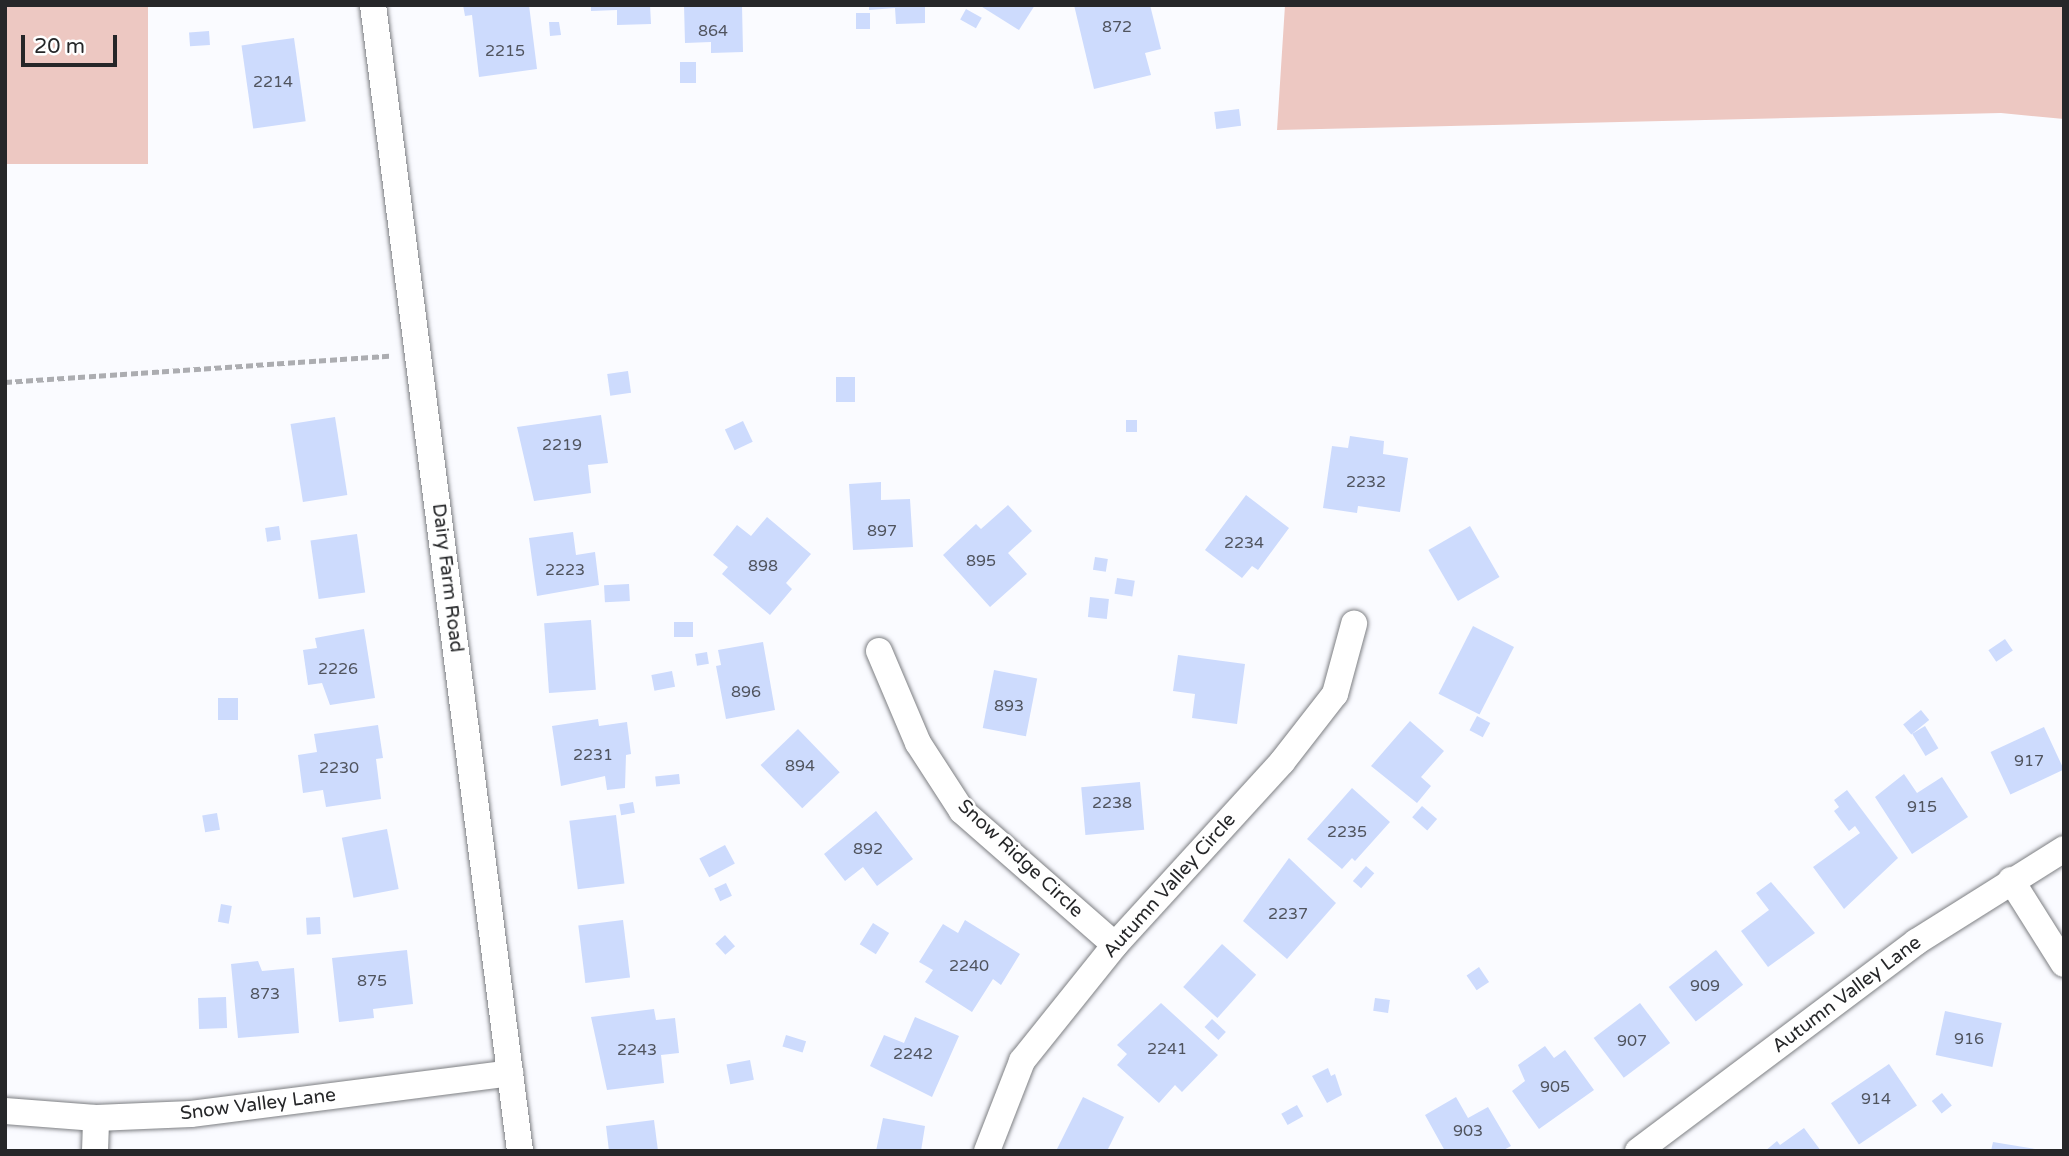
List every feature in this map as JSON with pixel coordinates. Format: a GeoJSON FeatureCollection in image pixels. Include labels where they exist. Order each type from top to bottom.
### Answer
{"type":"FeatureCollection","features":[{"type":"Feature","properties":{"kind":"street","name":"Dairy Farm Road"},"geometry":{"type":"LineString","coordinates":[[373,5],[520,1151]]}},
{"type":"Feature","properties":{"kind":"street","name":"Autumn Valley Circle"},"geometry":{"type":"LineString","coordinates":[[987,1151],[1022,1061],[1115,946],[1282,762],[1335,694],[1354,624]]}},
{"type":"Feature","properties":{"kind":"street","name":"Snow Ridge Circle"},"geometry":{"type":"LineString","coordinates":[[879,651],[918,743],[962,811],[1115,946]]}},
{"type":"Feature","properties":{"kind":"street","name":"Autumn Valley Lane"},"geometry":{"type":"LineString","coordinates":[[1638,1151],[1916,942],[2064,849]]}},
{"type":"Feature","properties":{"kind":"street"},"geometry":{"type":"LineString","coordinates":[[2011,880],[2064,964]]}},
{"type":"Feature","properties":{"kind":"street","name":"Snow Valley Lane"},"geometry":{"type":"LineString","coordinates":[[5,1111],[96,1118],[191,1114],[510,1073]]}},
{"type":"Feature","properties":{"kind":"street"},"geometry":{"type":"LineString","coordinates":[[95,1151],[96,1118]]}},
{"type":"Feature","properties":{"kind":"path"},"geometry":{"type":"LineString","coordinates":[[5,382],[419,354]]}},
{"type":"Feature","properties":{"kind":"shaded area"},"geometry":{"type":"Polygon","coordinates":[[[5,5],[148,5],[148,164],[5,164],[5,5]]]}},
{"type":"Feature","properties":{"kind":"shaded area"},"geometry":{"type":"Polygon","coordinates":[[[1285,5],[2064,5],[2064,119],[2001,113],[1277,130],[1285,5]]]}},
{"type":"Feature","properties":{"kind":"building"},"geometry":{"type":"Polygon","coordinates":[[[463,5],[529,5],[537,69],[479,77],[472,15],[465,16],[463,5]]]}},
{"type":"Feature","properties":{"kind":"building"},"geometry":{"type":"Polygon","coordinates":[[[591,5],[650,5],[651,24],[617,25],[617,10],[591,11],[591,5]]]}},
{"type":"Feature","properties":{"kind":"building"},"geometry":{"type":"Polygon","coordinates":[[[684,5],[742,5],[743,52],[711,53],[711,42],[685,43],[684,5]]]}},
{"type":"Feature","properties":{"kind":"building"},"geometry":{"type":"Polygon","coordinates":[[[869,5],[925,5],[925,23],[896,24],[895,8],[869,10],[869,5]]]}},
{"type":"Feature","properties":{"kind":"building"},"geometry":{"type":"Polygon","coordinates":[[[979,5],[1035,5],[1019,30],[979,5]]]}},
{"type":"Feature","properties":{"kind":"building"},"geometry":{"type":"Polygon","coordinates":[[[1074,5],[1150,5],[1161,49],[1145,53],[1151,75],[1094,89],[1074,5]]]}},
{"type":"Feature","properties":{"kind":"building"},"geometry":{"type":"Polygon","coordinates":[[[966,9],[982,18],[976,28],[960,19],[966,9]]]}},
{"type":"Feature","properties":{"kind":"building"},"geometry":{"type":"Polygon","coordinates":[[[856,13],[870,13],[870,29],[856,29],[856,13]]]}},
{"type":"Feature","properties":{"kind":"building"},"geometry":{"type":"Polygon","coordinates":[[[549,22],[559,22],[561,35],[550,36],[549,22]]]}},
{"type":"Feature","properties":{"kind":"building"},"geometry":{"type":"Polygon","coordinates":[[[209,31],[210,45],[190,46],[189,32],[209,31]]]}},
{"type":"Feature","properties":{"kind":"building"},"geometry":{"type":"Polygon","coordinates":[[[294,38],[306,121],[253,129],[242,45],[294,38]]]}},
{"type":"Feature","properties":{"kind":"building"},"geometry":{"type":"Polygon","coordinates":[[[680,62],[696,62],[696,83],[680,83],[680,62]]]}},
{"type":"Feature","properties":{"kind":"building"},"geometry":{"type":"Polygon","coordinates":[[[1239,109],[1241,126],[1216,129],[1214,112],[1239,109]]]}},
{"type":"Feature","properties":{"kind":"building"},"geometry":{"type":"Polygon","coordinates":[[[628,371],[631,393],[610,396],[607,374],[628,371]]]}},
{"type":"Feature","properties":{"kind":"building"},"geometry":{"type":"Polygon","coordinates":[[[836,377],[855,377],[855,402],[836,402],[836,377]]]}},
{"type":"Feature","properties":{"kind":"building"},"geometry":{"type":"Polygon","coordinates":[[[601,415],[608,463],[588,465],[591,493],[534,501],[517,427],[601,415]]]}},
{"type":"Feature","properties":{"kind":"building"},"geometry":{"type":"Polygon","coordinates":[[[335,417],[347,495],[303,502],[291,424],[335,417]]]}},
{"type":"Feature","properties":{"kind":"building"},"geometry":{"type":"Polygon","coordinates":[[[1126,420],[1137,420],[1137,432],[1126,432],[1126,420]]]}},
{"type":"Feature","properties":{"kind":"building"},"geometry":{"type":"Polygon","coordinates":[[[743,421],[753,442],[735,450],[725,429],[743,421]]]}},
{"type":"Feature","properties":{"kind":"building"},"geometry":{"type":"Polygon","coordinates":[[[1350,436],[1384,441],[1383,454],[1408,458],[1400,512],[1358,506],[1357,513],[1323,508],[1332,446],[1348,448],[1350,436]]]}},
{"type":"Feature","properties":{"kind":"building"},"geometry":{"type":"Polygon","coordinates":[[[881,482],[881,500],[910,499],[913,547],[853,550],[849,484],[881,482]]]}},
{"type":"Feature","properties":{"kind":"building"},"geometry":{"type":"Polygon","coordinates":[[[1246,495],[1289,528],[1258,570],[1252,566],[1242,578],[1205,550],[1246,495]]]}},
{"type":"Feature","properties":{"kind":"building"},"geometry":{"type":"Polygon","coordinates":[[[1008,505],[1032,531],[1008,553],[1027,574],[990,607],[943,555],[976,524],[981,529],[1008,505]]]}},
{"type":"Feature","properties":{"kind":"building"},"geometry":{"type":"Polygon","coordinates":[[[767,517],[811,554],[786,583],[792,589],[770,615],[722,574],[728,567],[713,555],[737,525],[751,536],[767,517]]]}},
{"type":"Feature","properties":{"kind":"building"},"geometry":{"type":"Polygon","coordinates":[[[279,526],[281,540],[267,542],[265,528],[279,526]]]}},
{"type":"Feature","properties":{"kind":"building"},"geometry":{"type":"Polygon","coordinates":[[[1470,526],[1500,577],[1458,601],[1428,550],[1470,526]]]}},
{"type":"Feature","properties":{"kind":"building"},"geometry":{"type":"Polygon","coordinates":[[[573,532],[576,555],[595,552],[599,585],[537,596],[529,538],[573,532]]]}},
{"type":"Feature","properties":{"kind":"building"},"geometry":{"type":"Polygon","coordinates":[[[357,534],[365,592],[319,599],[310,541],[357,534]]]}},
{"type":"Feature","properties":{"kind":"building"},"geometry":{"type":"Polygon","coordinates":[[[1095,557],[1108,559],[1106,572],[1093,570],[1095,557]]]}},
{"type":"Feature","properties":{"kind":"building"},"geometry":{"type":"Polygon","coordinates":[[[1117,578],[1135,581],[1132,597],[1114,594],[1117,578]]]}},
{"type":"Feature","properties":{"kind":"building"},"geometry":{"type":"Polygon","coordinates":[[[629,584],[630,601],[605,602],[604,585],[629,584]]]}},
{"type":"Feature","properties":{"kind":"building"},"geometry":{"type":"Polygon","coordinates":[[[1090,597],[1109,599],[1107,619],[1088,617],[1090,597]]]}},
{"type":"Feature","properties":{"kind":"building"},"geometry":{"type":"Polygon","coordinates":[[[591,620],[596,690],[549,693],[544,623],[591,620]]]}},
{"type":"Feature","properties":{"kind":"building"},"geometry":{"type":"Polygon","coordinates":[[[674,622],[693,622],[693,637],[674,637],[674,622]]]}},
{"type":"Feature","properties":{"kind":"building"},"geometry":{"type":"Polygon","coordinates":[[[1473,626],[1514,647],[1479,715],[1438,694],[1473,626]]]}},
{"type":"Feature","properties":{"kind":"building"},"geometry":{"type":"Polygon","coordinates":[[[364,629],[375,698],[330,705],[322,683],[308,685],[303,650],[317,648],[315,638],[364,629]]]}},
{"type":"Feature","properties":{"kind":"building"},"geometry":{"type":"Polygon","coordinates":[[[2005,639],[2013,651],[1996,662],[1988,650],[2005,639]]]}},
{"type":"Feature","properties":{"kind":"building"},"geometry":{"type":"Polygon","coordinates":[[[763,642],[775,710],[726,719],[716,666],[721,665],[718,650],[763,642]]]}},
{"type":"Feature","properties":{"kind":"building"},"geometry":{"type":"Polygon","coordinates":[[[707,652],[709,664],[697,666],[695,654],[707,652]]]}},
{"type":"Feature","properties":{"kind":"building"},"geometry":{"type":"Polygon","coordinates":[[[1178,655],[1245,664],[1237,724],[1192,718],[1195,694],[1173,691],[1178,655]]]}},
{"type":"Feature","properties":{"kind":"building"},"geometry":{"type":"Polygon","coordinates":[[[994,670],[1037,678],[1026,736],[983,728],[994,670]]]}},
{"type":"Feature","properties":{"kind":"building"},"geometry":{"type":"Polygon","coordinates":[[[672,671],[675,687],[654,691],[651,675],[672,671]]]}},
{"type":"Feature","properties":{"kind":"building"},"geometry":{"type":"Polygon","coordinates":[[[218,698],[238,698],[238,720],[218,720],[218,698]]]}},
{"type":"Feature","properties":{"kind":"building"},"geometry":{"type":"Polygon","coordinates":[[[1921,710],[1929,720],[1911,735],[1903,724],[1921,710]]]}},
{"type":"Feature","properties":{"kind":"building"},"geometry":{"type":"Polygon","coordinates":[[[1477,716],[1490,723],[1483,737],[1469,730],[1477,716]]]}},
{"type":"Feature","properties":{"kind":"building"},"geometry":{"type":"Polygon","coordinates":[[[598,719],[599,726],[627,722],[631,754],[626,755],[625,788],[607,790],[605,776],[561,786],[552,726],[598,719]]]}},
{"type":"Feature","properties":{"kind":"building"},"geometry":{"type":"Polygon","coordinates":[[[1410,721],[1444,751],[1421,777],[1431,786],[1417,803],[1371,766],[1410,721]]]}},
{"type":"Feature","properties":{"kind":"building"},"geometry":{"type":"Polygon","coordinates":[[[378,725],[383,758],[376,759],[381,799],[326,807],[323,790],[303,793],[298,755],[317,752],[314,734],[378,725]]]}},
{"type":"Feature","properties":{"kind":"building"},"geometry":{"type":"Polygon","coordinates":[[[1925,726],[1938,748],[1926,756],[1912,734],[1925,726]]]}},
{"type":"Feature","properties":{"kind":"building"},"geometry":{"type":"Polygon","coordinates":[[[2044,727],[2064,770],[2010,795],[1991,752],[2044,727]]]}},
{"type":"Feature","properties":{"kind":"building"},"geometry":{"type":"Polygon","coordinates":[[[798,729],[840,772],[802,808],[761,765],[798,729]]]}},
{"type":"Feature","properties":{"kind":"building"},"geometry":{"type":"Polygon","coordinates":[[[679,774],[680,784],[656,786],[655,777],[679,774]]]}},
{"type":"Feature","properties":{"kind":"building"},"geometry":{"type":"Polygon","coordinates":[[[1904,774],[1917,793],[1942,777],[1968,817],[1912,854],[1875,797],[1904,774]]]}},
{"type":"Feature","properties":{"kind":"building"},"geometry":{"type":"Polygon","coordinates":[[[1140,782],[1144,830],[1085,835],[1081,787],[1140,782]]]}},
{"type":"Feature","properties":{"kind":"building"},"geometry":{"type":"Polygon","coordinates":[[[1352,788],[1390,822],[1355,861],[1352,858],[1342,869],[1307,839],[1352,788]]]}},
{"type":"Feature","properties":{"kind":"building"},"geometry":{"type":"Polygon","coordinates":[[[1847,790],[1898,858],[1844,909],[1813,867],[1860,833],[1855,826],[1849,831],[1834,811],[1839,807],[1834,800],[1847,790]]]}},
{"type":"Feature","properties":{"kind":"building"},"geometry":{"type":"Polygon","coordinates":[[[633,802],[635,813],[621,815],[619,804],[633,802]]]}},
{"type":"Feature","properties":{"kind":"building"},"geometry":{"type":"Polygon","coordinates":[[[1422,806],[1437,819],[1427,830],[1412,817],[1422,806]]]}},
{"type":"Feature","properties":{"kind":"building"},"geometry":{"type":"Polygon","coordinates":[[[876,811],[913,859],[877,886],[863,867],[845,881],[824,854],[876,811]]]}},
{"type":"Feature","properties":{"kind":"building"},"geometry":{"type":"Polygon","coordinates":[[[217,813],[220,830],[205,832],[202,816],[217,813]]]}},
{"type":"Feature","properties":{"kind":"building"},"geometry":{"type":"Polygon","coordinates":[[[616,815],[624,883],[578,889],[569,821],[616,815]]]}},
{"type":"Feature","properties":{"kind":"building"},"geometry":{"type":"Polygon","coordinates":[[[387,829],[399,889],[353,898],[342,838],[387,829]]]}},
{"type":"Feature","properties":{"kind":"building"},"geometry":{"type":"Polygon","coordinates":[[[725,845],[735,864],[709,877],[699,859],[725,845]]]}},
{"type":"Feature","properties":{"kind":"building"},"geometry":{"type":"Polygon","coordinates":[[[1289,858],[1336,903],[1287,959],[1243,921],[1289,858]]]}},
{"type":"Feature","properties":{"kind":"building"},"geometry":{"type":"Polygon","coordinates":[[[1366,866],[1374,873],[1361,888],[1353,881],[1366,866]]]}},
{"type":"Feature","properties":{"kind":"building"},"geometry":{"type":"Polygon","coordinates":[[[1771,882],[1815,933],[1768,967],[1741,931],[1769,910],[1756,893],[1771,882]]]}},
{"type":"Feature","properties":{"kind":"building"},"geometry":{"type":"Polygon","coordinates":[[[726,883],[732,896],[720,901],[714,888],[726,883]]]}},
{"type":"Feature","properties":{"kind":"building"},"geometry":{"type":"Polygon","coordinates":[[[221,904],[232,906],[229,924],[218,922],[221,904]]]}},
{"type":"Feature","properties":{"kind":"building"},"geometry":{"type":"Polygon","coordinates":[[[320,917],[321,934],[307,935],[306,918],[320,917]]]}},
{"type":"Feature","properties":{"kind":"building"},"geometry":{"type":"Polygon","coordinates":[[[623,920],[630,978],[585,983],[578,925],[623,920]]]}},
{"type":"Feature","properties":{"kind":"building"},"geometry":{"type":"Polygon","coordinates":[[[965,920],[1020,954],[1001,985],[993,979],[972,1012],[925,982],[933,970],[919,962],[943,924],[958,933],[965,920]]]}},
{"type":"Feature","properties":{"kind":"building"},"geometry":{"type":"Polygon","coordinates":[[[873,923],[889,933],[876,954],[860,944],[873,923]]]}},
{"type":"Feature","properties":{"kind":"building"},"geometry":{"type":"Polygon","coordinates":[[[725,935],[735,946],[725,955],[715,944],[725,935]]]}},
{"type":"Feature","properties":{"kind":"building"},"geometry":{"type":"Polygon","coordinates":[[[1222,944],[1256,975],[1217,1018],[1183,987],[1222,944]]]}},
{"type":"Feature","properties":{"kind":"building"},"geometry":{"type":"Polygon","coordinates":[[[407,950],[413,1004],[373,1009],[374,1018],[339,1022],[332,958],[407,950]]]}},
{"type":"Feature","properties":{"kind":"building"},"geometry":{"type":"Polygon","coordinates":[[[1716,950],[1743,985],[1696,1022],[1669,987],[1716,950]]]}},
{"type":"Feature","properties":{"kind":"building"},"geometry":{"type":"Polygon","coordinates":[[[258,961],[262,971],[294,968],[299,1033],[238,1038],[231,964],[258,961]]]}},
{"type":"Feature","properties":{"kind":"building"},"geometry":{"type":"Polygon","coordinates":[[[1479,967],[1489,982],[1477,990],[1467,975],[1479,967]]]}},
{"type":"Feature","properties":{"kind":"building"},"geometry":{"type":"Polygon","coordinates":[[[226,997],[227,1028],[199,1029],[198,998],[226,997]]]}},
{"type":"Feature","properties":{"kind":"building"},"geometry":{"type":"Polygon","coordinates":[[[1375,998],[1390,1000],[1388,1013],[1373,1011],[1375,998]]]}},
{"type":"Feature","properties":{"kind":"building"},"geometry":{"type":"Polygon","coordinates":[[[1161,1003],[1218,1055],[1182,1092],[1175,1085],[1159,1103],[1117,1065],[1127,1054],[1117,1045],[1161,1003]]]}},
{"type":"Feature","properties":{"kind":"building"},"geometry":{"type":"Polygon","coordinates":[[[1640,1003],[1670,1043],[1624,1078],[1594,1038],[1640,1003]]]}},
{"type":"Feature","properties":{"kind":"building"},"geometry":{"type":"Polygon","coordinates":[[[654,1009],[656,1020],[675,1018],[679,1053],[661,1055],[664,1083],[607,1090],[591,1017],[654,1009]]]}},
{"type":"Feature","properties":{"kind":"building"},"geometry":{"type":"Polygon","coordinates":[[[1945,1011],[2002,1023],[1992,1067],[1936,1055],[1945,1011]]]}},
{"type":"Feature","properties":{"kind":"building"},"geometry":{"type":"Polygon","coordinates":[[[915,1017],[959,1036],[932,1097],[870,1066],[884,1035],[904,1043],[915,1017]]]}},
{"type":"Feature","properties":{"kind":"building"},"geometry":{"type":"Polygon","coordinates":[[[1212,1019],[1226,1032],[1218,1040],[1204,1027],[1212,1019]]]}},
{"type":"Feature","properties":{"kind":"building"},"geometry":{"type":"Polygon","coordinates":[[[786,1035],[806,1041],[803,1053],[782,1046],[786,1035]]]}},
{"type":"Feature","properties":{"kind":"building"},"geometry":{"type":"Polygon","coordinates":[[[1545,1046],[1554,1058],[1565,1050],[1594,1090],[1539,1129],[1512,1091],[1525,1081],[1518,1065],[1545,1046]]]}},
{"type":"Feature","properties":{"kind":"building"},"geometry":{"type":"Polygon","coordinates":[[[750,1060],[754,1080],[730,1084],[726,1065],[750,1060]]]}},
{"type":"Feature","properties":{"kind":"building"},"geometry":{"type":"Polygon","coordinates":[[[1889,1064],[1917,1105],[1859,1145],[1831,1103],[1889,1064]]]}},
{"type":"Feature","properties":{"kind":"building"},"geometry":{"type":"Polygon","coordinates":[[[1328,1068],[1331,1076],[1335,1074],[1342,1095],[1327,1103],[1312,1076],[1328,1068]]]}},
{"type":"Feature","properties":{"kind":"building"},"geometry":{"type":"Polygon","coordinates":[[[1942,1093],[1952,1106],[1942,1114],[1932,1101],[1942,1093]]]}},
{"type":"Feature","properties":{"kind":"building"},"geometry":{"type":"Polygon","coordinates":[[[1083,1097],[1124,1117],[1107,1151],[1057,1149],[1083,1097]]]}},
{"type":"Feature","properties":{"kind":"building"},"geometry":{"type":"Polygon","coordinates":[[[1456,1097],[1468,1118],[1488,1107],[1511,1146],[1502,1151],[1445,1151],[1425,1115],[1456,1097]]]}},
{"type":"Feature","properties":{"kind":"building"},"geometry":{"type":"Polygon","coordinates":[[[1297,1105],[1303,1116],[1288,1125],[1281,1114],[1297,1105]]]}},
{"type":"Feature","properties":{"kind":"building"},"geometry":{"type":"Polygon","coordinates":[[[883,1118],[925,1126],[921,1151],[876,1151],[883,1118]]]}},
{"type":"Feature","properties":{"kind":"building"},"geometry":{"type":"Polygon","coordinates":[[[654,1120],[658,1151],[609,1151],[606,1126],[654,1120]]]}},
{"type":"Feature","properties":{"kind":"building"},"geometry":{"type":"Polygon","coordinates":[[[1804,1128],[1821,1151],[1765,1151],[1777,1141],[1780,1145],[1804,1128]]]}},
{"type":"Feature","properties":{"kind":"building"},"geometry":{"type":"Polygon","coordinates":[[[1993,1142],[2035,1149],[2035,1151],[1991,1151],[1993,1142]]]}}]}
